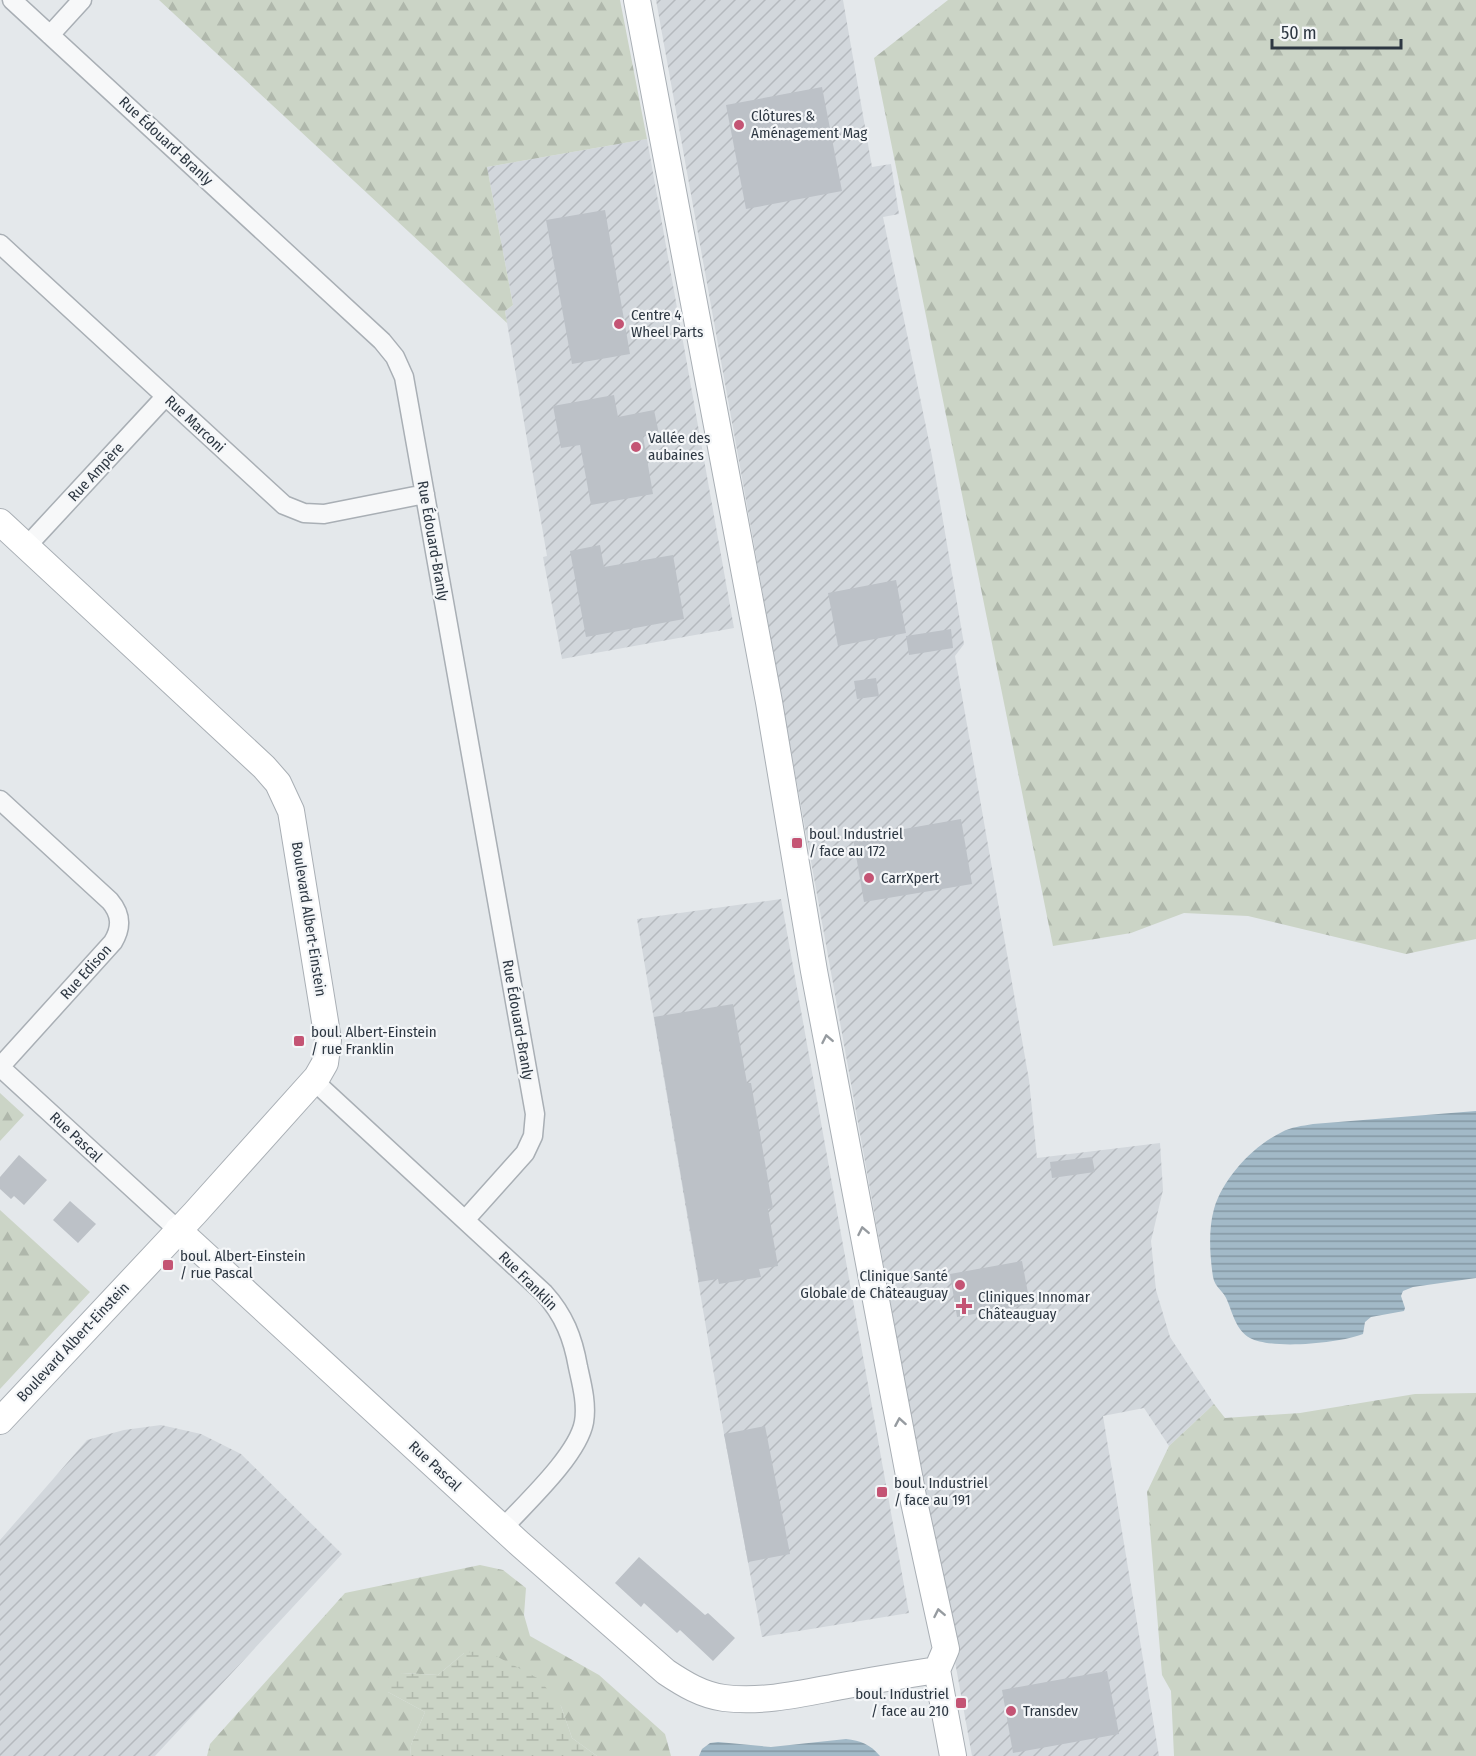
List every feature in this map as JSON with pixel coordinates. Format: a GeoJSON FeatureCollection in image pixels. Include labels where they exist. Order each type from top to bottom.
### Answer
{"type":"FeatureCollection","features":[{"type":"Feature","properties":{"kind":"street","name":"Rue Édouard-Branly"},"geometry":{"type":"LineString","coordinates":[[12,0],[390,349],[401,369],[407,386],[535,1114],[533,1136],[525,1153],[465,1220]]}},
{"type":"Feature","properties":{"kind":"street"},"geometry":{"type":"LineString","coordinates":[[50,35],[82,0]]}},
{"type":"Feature","properties":{"kind":"street"},"geometry":{"type":"LineString","coordinates":[[637,0],[769,702],[814,971],[914,1502],[946,1649],[937,1670],[953,1756]]}},
{"type":"Feature","properties":{"kind":"street","name":"Rue Marconi"},"geometry":{"type":"LineString","coordinates":[[0,244],[277,500],[298,512],[324,514],[425,494]]}},
{"type":"Feature","properties":{"kind":"street","name":"Rue Ampère"},"geometry":{"type":"LineString","coordinates":[[26,547],[165,397]]}},
{"type":"Feature","properties":{"kind":"street","name":"Boulevard Albert-Einstein"},"geometry":{"type":"LineString","coordinates":[[0,522],[272,775],[284,791],[291,811],[327,1026],[328,1052],[326,1063],[314,1081],[0,1421]]}},
{"type":"Feature","properties":{"kind":"street","name":"Rue Edison"},"geometry":{"type":"LineString","coordinates":[[0,800],[110,901],[116,910],[119,930],[113,942],[0,1067]]}},
{"type":"Feature","properties":{"kind":"street","name":"Rue Pascal"},"geometry":{"type":"LineString","coordinates":[[0,1067],[503,1528],[680,1681],[703,1693],[735,1699],[791,1695],[937,1670]]}},
{"type":"Feature","properties":{"kind":"street","name":"Rue Franklin"},"geometry":{"type":"LineString","coordinates":[[314,1081],[544,1293],[559,1311],[568,1329],[575,1351],[585,1408],[580,1436],[568,1456],[503,1528]]}},
{"type":"Feature","properties":{"kind":"shaded area"},"geometry":{"type":"Polygon","coordinates":[[[656,0],[843,0],[872,167],[891,164],[899,214],[883,217],[932,456],[964,644],[955,656],[1029,1080],[1037,1158],[1160,1143],[1163,1190],[1151,1241],[1156,1290],[1170,1337],[1214,1404],[1169,1446],[1144,1408],[1103,1416],[1159,1756],[972,1756],[656,0]]]}},
{"type":"Feature","properties":{"kind":"shaded area"},"geometry":{"type":"Polygon","coordinates":[[[647,139],[734,628],[562,659],[543,557],[547,556],[505,311],[513,305],[487,167],[647,139]]]}},
{"type":"Feature","properties":{"kind":"shaded area"},"geometry":{"type":"Polygon","coordinates":[[[781,899],[909,1613],[762,1637],[724,1434],[637,919],[781,899]]]}},
{"type":"Feature","properties":{"kind":"shaded area"},"geometry":{"type":"Polygon","coordinates":[[[161,1425],[201,1434],[241,1454],[342,1554],[155,1756],[0,1756],[0,1540],[87,1440],[124,1430],[161,1425]]]}},
{"type":"Feature","properties":{"kind":"green space"},"geometry":{"type":"Polygon","coordinates":[[[159,0],[620,0],[647,139],[487,167],[513,305],[505,311],[507,323],[159,0]]]}},
{"type":"Feature","properties":{"kind":"green space"},"geometry":{"type":"Polygon","coordinates":[[[948,0],[1476,0],[1476,939],[1406,954],[1248,916],[1184,913],[1131,933],[1053,946],[874,58],[948,0]]]}},
{"type":"Feature","properties":{"kind":"green space"},"geometry":{"type":"Polygon","coordinates":[[[0,1093],[24,1115],[0,1141],[0,1093]]]}},
{"type":"Feature","properties":{"kind":"green space"},"geometry":{"type":"Polygon","coordinates":[[[0,1210],[90,1292],[0,1389],[0,1210]]]}},
{"type":"Feature","properties":{"kind":"green space"},"geometry":{"type":"Polygon","coordinates":[[[1476,1393],[1476,1756],[1174,1756],[1171,1691],[1162,1675],[1147,1492],[1169,1446],[1214,1404],[1225,1418],[1300,1413],[1415,1394],[1476,1393]]]}},
{"type":"Feature","properties":{"kind":"green space"},"geometry":{"type":"Polygon","coordinates":[[[480,1565],[503,1570],[526,1588],[524,1615],[530,1636],[599,1675],[665,1734],[671,1756],[597,1756],[572,1738],[561,1706],[464,1653],[438,1675],[402,1673],[388,1692],[425,1712],[411,1745],[410,1756],[207,1756],[210,1744],[345,1593],[480,1565]]]}},
{"type":"Feature","properties":{"kind":"green space"},"geometry":{"type":"Polygon","coordinates":[[[485,1650],[539,1679],[561,1706],[572,1738],[597,1756],[410,1756],[411,1745],[425,1712],[388,1692],[379,1681],[402,1673],[438,1675],[464,1653],[485,1650]]]}},
{"type":"Feature","properties":{"kind":"water"},"geometry":{"type":"Polygon","coordinates":[[[1476,1111],[1476,1278],[1413,1287],[1403,1291],[1401,1296],[1404,1311],[1371,1317],[1365,1322],[1363,1334],[1339,1340],[1306,1344],[1274,1344],[1260,1342],[1241,1331],[1226,1297],[1214,1281],[1210,1234],[1218,1197],[1232,1175],[1250,1154],[1285,1130],[1301,1126],[1476,1111]]]}},
{"type":"Feature","properties":{"kind":"water"},"geometry":{"type":"Polygon","coordinates":[[[846,1739],[865,1744],[880,1756],[699,1756],[702,1749],[710,1743],[718,1742],[771,1747],[846,1739]]]}},
{"type":"Feature","properties":{"kind":"building"},"geometry":{"type":"Polygon","coordinates":[[[822,87],[842,191],[746,209],[726,105],[822,87]]]}},
{"type":"Feature","properties":{"kind":"building"},"geometry":{"type":"Polygon","coordinates":[[[605,210],[630,354],[572,364],[546,220],[605,210]]]}},
{"type":"Feature","properties":{"kind":"building"},"geometry":{"type":"Polygon","coordinates":[[[614,395],[618,417],[654,410],[659,434],[643,436],[653,494],[591,505],[580,445],[561,448],[553,406],[614,395]]]}},
{"type":"Feature","properties":{"kind":"building"},"geometry":{"type":"Polygon","coordinates":[[[600,545],[604,567],[673,555],[684,619],[586,637],[570,551],[600,545]]]}},
{"type":"Feature","properties":{"kind":"building"},"geometry":{"type":"Polygon","coordinates":[[[896,580],[906,633],[838,646],[828,593],[896,580]]]}},
{"type":"Feature","properties":{"kind":"building"},"geometry":{"type":"Polygon","coordinates":[[[951,629],[953,648],[909,655],[906,636],[951,629]]]}},
{"type":"Feature","properties":{"kind":"building"},"geometry":{"type":"Polygon","coordinates":[[[876,678],[879,696],[857,699],[854,681],[876,678]]]}},
{"type":"Feature","properties":{"kind":"building"},"geometry":{"type":"Polygon","coordinates":[[[961,819],[972,884],[864,902],[853,838],[961,819]]]}},
{"type":"Feature","properties":{"kind":"building"},"geometry":{"type":"Polygon","coordinates":[[[733,1004],[747,1083],[751,1083],[773,1208],[768,1209],[778,1266],[759,1269],[761,1277],[719,1284],[718,1279],[699,1282],[654,1017],[733,1004]]]}},
{"type":"Feature","properties":{"kind":"building"},"geometry":{"type":"Polygon","coordinates":[[[19,1155],[47,1180],[24,1205],[14,1196],[11,1199],[0,1189],[0,1177],[19,1155]]]}},
{"type":"Feature","properties":{"kind":"building"},"geometry":{"type":"Polygon","coordinates":[[[1092,1157],[1095,1172],[1052,1178],[1050,1162],[1092,1157]]]}},
{"type":"Feature","properties":{"kind":"building"},"geometry":{"type":"Polygon","coordinates":[[[70,1201],[96,1224],[78,1243],[53,1220],[70,1201]]]}},
{"type":"Feature","properties":{"kind":"building"},"geometry":{"type":"Polygon","coordinates":[[[1022,1261],[1030,1304],[957,1317],[950,1274],[1022,1261]]]}},
{"type":"Feature","properties":{"kind":"building"},"geometry":{"type":"Polygon","coordinates":[[[765,1426],[790,1554],[748,1562],[724,1434],[765,1426]]]}},
{"type":"Feature","properties":{"kind":"building"},"geometry":{"type":"Polygon","coordinates":[[[639,1557],[735,1638],[713,1661],[680,1630],[677,1633],[644,1603],[641,1607],[615,1583],[639,1557]]]}},
{"type":"Feature","properties":{"kind":"building"},"geometry":{"type":"Polygon","coordinates":[[[1107,1671],[1119,1734],[1013,1753],[1002,1690],[1107,1671]]]}},
{"type":"Feature","properties":{"kind":"place","name":"Clôtures & Aménagement Mag"},"geometry":{"type":"Point","coordinates":[739,125]}},
{"type":"Feature","properties":{"kind":"place","name":"Centre 4 Wheel Parts"},"geometry":{"type":"Point","coordinates":[619,324]}},
{"type":"Feature","properties":{"kind":"place","name":"Vallée des aubaines"},"geometry":{"type":"Point","coordinates":[636,447]}},
{"type":"Feature","properties":{"kind":"place","name":"boul. Industriel / face au 172"},"geometry":{"type":"Point","coordinates":[797,843]}},
{"type":"Feature","properties":{"kind":"place","name":"CarrXpert"},"geometry":{"type":"Point","coordinates":[869,878]}},
{"type":"Feature","properties":{"kind":"place","name":"boul. Albert-Einstein / rue Franklin"},"geometry":{"type":"Point","coordinates":[299,1041]}},
{"type":"Feature","properties":{"kind":"place","name":"boul. Albert-Einstein / rue Pascal"},"geometry":{"type":"Point","coordinates":[168,1265]}},
{"type":"Feature","properties":{"kind":"place","name":"Clinique Santé Globale de Châteauguay"},"geometry":{"type":"Point","coordinates":[960,1285]}},
{"type":"Feature","properties":{"kind":"place","name":"Cliniques Innomar Châteauguay"},"geometry":{"type":"Point","coordinates":[964,1306]}},
{"type":"Feature","properties":{"kind":"place","name":"boul. Industriel / face au 191"},"geometry":{"type":"Point","coordinates":[882,1492]}},
{"type":"Feature","properties":{"kind":"place","name":"boul. Industriel / face au 210"},"geometry":{"type":"Point","coordinates":[961,1703]}},
{"type":"Feature","properties":{"kind":"place","name":"Transdev"},"geometry":{"type":"Point","coordinates":[1011,1711]}}]}
